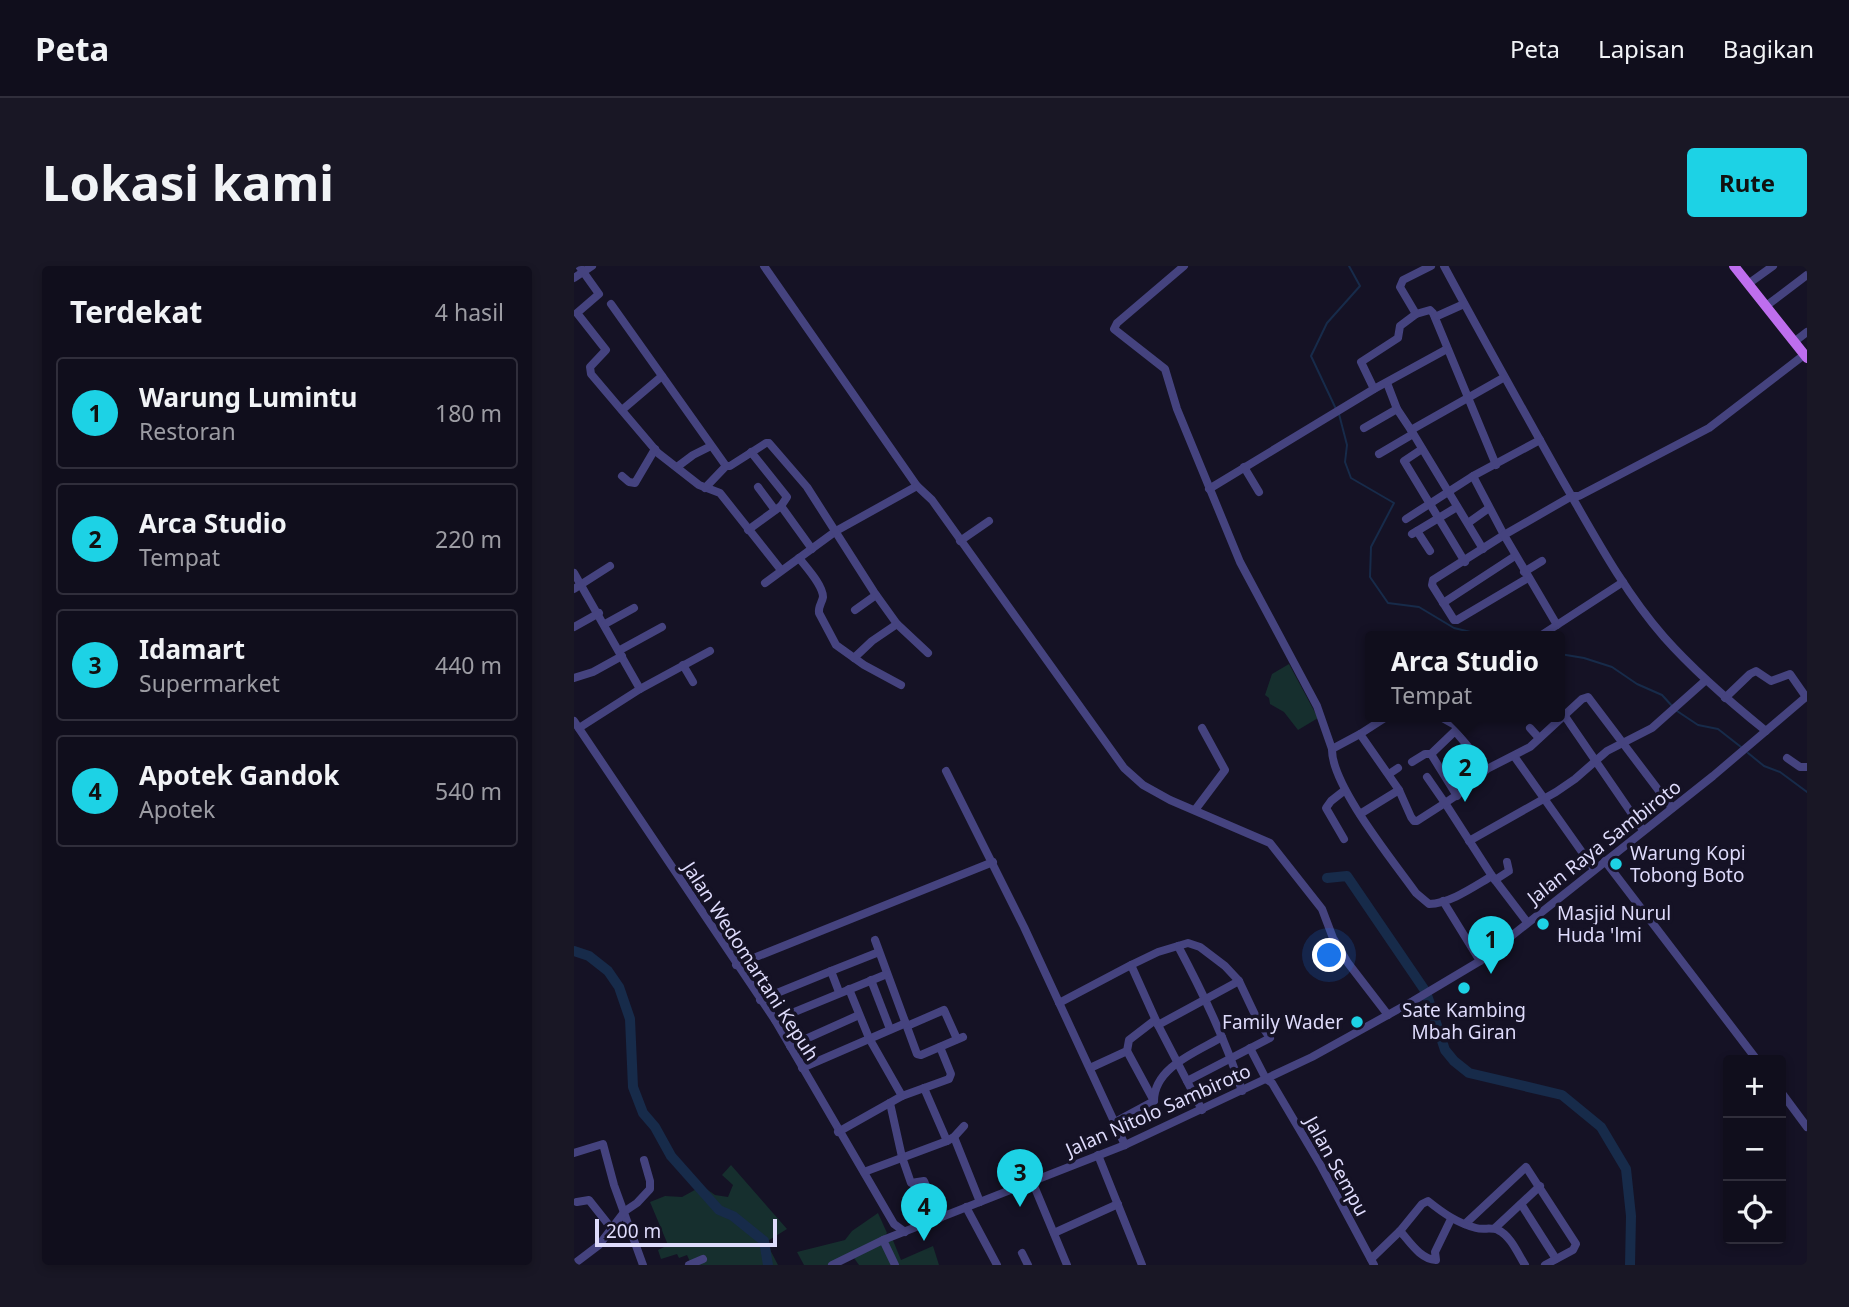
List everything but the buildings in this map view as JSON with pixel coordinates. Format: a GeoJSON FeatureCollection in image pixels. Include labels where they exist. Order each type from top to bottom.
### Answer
{"type":"FeatureCollection","features":[{"type":"Feature","properties":{"kind":"main road"},"geometry":{"type":"LineString","coordinates":[[1734,266],[1806,356]]}},
{"type":"Feature","properties":{"kind":"street"},"geometry":{"type":"LineString","coordinates":[[574,278],[581,269],[592,266]]}},
{"type":"Feature","properties":{"kind":"street"},"geometry":{"type":"LineString","coordinates":[[764,266],[917,486],[929,496],[1124,768],[1143,785],[1170,800],[1269,843],[1322,909],[1333,938],[1348,963],[1388,1015]]}},
{"type":"Feature","properties":{"kind":"street"},"geometry":{"type":"LineString","coordinates":[[1184,266],[1117,323],[1114,329],[1165,369],[1177,409],[1254,592],[1317,706],[1332,749],[1334,766],[1345,790],[1416,893],[1429,904],[1443,901],[1509,871],[1507,862]]}},
{"type":"Feature","properties":{"kind":"street"},"geometry":{"type":"LineString","coordinates":[[1416,314],[1401,290],[1400,283],[1430,266]]}},
{"type":"Feature","properties":{"kind":"street"},"geometry":{"type":"LineString","coordinates":[[1444,266],[1503,378],[1623,582],[1662,636],[1725,698],[1766,731]]}},
{"type":"Feature","properties":{"kind":"street"},"geometry":{"type":"LineString","coordinates":[[1748,284],[1773,266]]}},
{"type":"Feature","properties":{"kind":"street"},"geometry":{"type":"LineString","coordinates":[[581,269],[599,294],[576,310],[606,350],[590,367],[591,374],[655,450],[705,488],[720,493],[781,570]]}},
{"type":"Feature","properties":{"kind":"street"},"geometry":{"type":"LineString","coordinates":[[1766,306],[1807,275]]}},
{"type":"Feature","properties":{"kind":"street"},"geometry":{"type":"LineString","coordinates":[[1435,317],[1464,303]]}},
{"type":"Feature","properties":{"kind":"street"},"geometry":{"type":"LineString","coordinates":[[611,304],[726,466]]}},
{"type":"Feature","properties":{"kind":"street"},"geometry":{"type":"LineString","coordinates":[[1374,389],[1361,362],[1398,338],[1400,326],[1416,314],[1430,310],[1496,465]]}},
{"type":"Feature","properties":{"kind":"street"},"geometry":{"type":"LineString","coordinates":[[1794,342],[1807,332]]}},
{"type":"Feature","properties":{"kind":"street"},"geometry":{"type":"LineString","coordinates":[[1209,489],[1374,389],[1447,349]]}},
{"type":"Feature","properties":{"kind":"street"},"geometry":{"type":"LineString","coordinates":[[1542,561],[1526,575],[1457,620],[1454,620],[1432,585],[1433,580],[1572,496],[1578,496],[1709,428],[1806,356]]}},
{"type":"Feature","properties":{"kind":"street"},"geometry":{"type":"LineString","coordinates":[[622,410],[662,376]]}},
{"type":"Feature","properties":{"kind":"street"},"geometry":{"type":"LineString","coordinates":[[1379,454],[1503,378]]}},
{"type":"Feature","properties":{"kind":"street"},"geometry":{"type":"LineString","coordinates":[[1387,383],[1397,409],[1483,549]]}},
{"type":"Feature","properties":{"kind":"street"},"geometry":{"type":"LineString","coordinates":[[1364,428],[1397,409]]}},
{"type":"Feature","properties":{"kind":"street"},"geometry":{"type":"LineString","coordinates":[[1430,551],[1408,518],[1473,477],[1540,440]]}},
{"type":"Feature","properties":{"kind":"street"},"geometry":{"type":"LineString","coordinates":[[705,488],[726,466],[769,443],[807,487],[876,596],[897,624],[928,653]]}},
{"type":"Feature","properties":{"kind":"street"},"geometry":{"type":"LineString","coordinates":[[677,467],[711,446]]}},
{"type":"Feature","properties":{"kind":"street"},"geometry":{"type":"LineString","coordinates":[[1422,449],[1404,461],[1465,562]]}},
{"type":"Feature","properties":{"kind":"street"},"geometry":{"type":"LineString","coordinates":[[622,475],[629,482],[635,482],[655,450]]}},
{"type":"Feature","properties":{"kind":"street"},"geometry":{"type":"LineString","coordinates":[[748,530],[778,508],[786,496],[751,452]]}},
{"type":"Feature","properties":{"kind":"street"},"geometry":{"type":"LineString","coordinates":[[1244,467],[1259,492]]}},
{"type":"Feature","properties":{"kind":"street"},"geometry":{"type":"LineString","coordinates":[[1473,477],[1515,556],[1557,625]]}},
{"type":"Feature","properties":{"kind":"street"},"geometry":{"type":"LineString","coordinates":[[765,583],[836,531],[917,486]]}},
{"type":"Feature","properties":{"kind":"street"},"geometry":{"type":"LineString","coordinates":[[758,487],[812,549]]}},
{"type":"Feature","properties":{"kind":"street"},"geometry":{"type":"LineString","coordinates":[[1416,532],[1457,507]]}},
{"type":"Feature","properties":{"kind":"street"},"geometry":{"type":"LineString","coordinates":[[1468,523],[1489,508]]}},
{"type":"Feature","properties":{"kind":"street"},"geometry":{"type":"LineString","coordinates":[[960,541],[989,521]]}},
{"type":"Feature","properties":{"kind":"street"},"geometry":{"type":"LineString","coordinates":[[1443,603],[1515,556]]}},
{"type":"Feature","properties":{"kind":"street"},"geometry":{"type":"LineString","coordinates":[[799,558],[821,590],[823,596],[818,608],[819,613],[834,642],[854,658],[901,685]]}},
{"type":"Feature","properties":{"kind":"street"},"geometry":{"type":"LineString","coordinates":[[578,587],[610,566]]}},
{"type":"Feature","properties":{"kind":"street"},"geometry":{"type":"LineString","coordinates":[[574,573],[578,587],[599,613],[640,689]]}},
{"type":"Feature","properties":{"kind":"street"},"geometry":{"type":"LineString","coordinates":[[1548,631],[1623,582]]}},
{"type":"Feature","properties":{"kind":"street"},"geometry":{"type":"LineString","coordinates":[[855,610],[876,596]]}},
{"type":"Feature","properties":{"kind":"street"},"geometry":{"type":"LineString","coordinates":[[605,624],[634,608]]}},
{"type":"Feature","properties":{"kind":"street"},"geometry":{"type":"LineString","coordinates":[[574,628],[599,613]]}},
{"type":"Feature","properties":{"kind":"street"},"geometry":{"type":"LineString","coordinates":[[854,658],[872,641],[897,624]]}},
{"type":"Feature","properties":{"kind":"street"},"geometry":{"type":"LineString","coordinates":[[574,678],[593,672],[662,628]]}},
{"type":"Feature","properties":{"kind":"street"},"geometry":{"type":"LineString","coordinates":[[576,725],[710,651]]}},
{"type":"Feature","properties":{"kind":"street"},"geometry":{"type":"LineString","coordinates":[[683,665],[693,682]]}},
{"type":"Feature","properties":{"kind":"street"},"geometry":{"type":"LineString","coordinates":[[1725,698],[1756,671],[1771,681],[1790,674],[1806,697]]}},
{"type":"Feature","properties":{"kind":"street"},"geometry":{"type":"LineString","coordinates":[[1469,841],[1575,779],[1595,759],[1622,741],[1652,728],[1706,680]]}},
{"type":"Feature","properties":{"kind":"street"},"geometry":{"type":"LineString","coordinates":[[1565,710],[1588,697],[1672,808]]}},
{"type":"Feature","properties":{"kind":"street","name":"Jalan Raya Sambiroto"},"geometry":{"type":"LineString","coordinates":[[1413,1001],[1480,961],[1748,747],[1806,697]]}},
{"type":"Feature","properties":{"kind":"street"},"geometry":{"type":"LineString","coordinates":[[1565,716],[1643,830]]}},
{"type":"Feature","properties":{"kind":"street"},"geometry":{"type":"LineString","coordinates":[[1332,749],[1379,722]]}},
{"type":"Feature","properties":{"kind":"street"},"geometry":{"type":"LineString","coordinates":[[1446,722],[1487,769]]}},
{"type":"Feature","properties":{"kind":"street"},"geometry":{"type":"LineString","coordinates":[[1412,762],[1425,754],[1431,754],[1454,728],[1463,722]]}},
{"type":"Feature","properties":{"kind":"street"},"geometry":{"type":"LineString","coordinates":[[1360,734],[1399,790],[1414,821],[1457,796],[1487,769],[1514,756],[1539,738],[1553,722]]}},
{"type":"Feature","properties":{"kind":"street","name":"Jalan Wedomartani Kepuh"},"geometry":{"type":"LineString","coordinates":[[576,725],[775,1020],[894,1224],[905,1231]]}},
{"type":"Feature","properties":{"kind":"street"},"geometry":{"type":"LineString","coordinates":[[1195,810],[1225,770],[1202,728]]}},
{"type":"Feature","properties":{"kind":"street"},"geometry":{"type":"LineString","coordinates":[[1530,728],[1539,738]]}},
{"type":"Feature","properties":{"kind":"street"},"geometry":{"type":"LineString","coordinates":[[1431,754],[1457,796]]}},
{"type":"Feature","properties":{"kind":"street"},"geometry":{"type":"LineString","coordinates":[[1514,756],[1594,869]]}},
{"type":"Feature","properties":{"kind":"street"},"geometry":{"type":"LineString","coordinates":[[1787,758],[1807,767]]}},
{"type":"Feature","properties":{"kind":"street"},"geometry":{"type":"LineString","coordinates":[[1389,774],[1398,768]]}},
{"type":"Feature","properties":{"kind":"street"},"geometry":{"type":"LineString","coordinates":[[946,771],[993,863],[1125,1145]]}},
{"type":"Feature","properties":{"kind":"street"},"geometry":{"type":"LineString","coordinates":[[1427,777],[1493,878],[1527,922]]}},
{"type":"Feature","properties":{"kind":"street"},"geometry":{"type":"LineString","coordinates":[[1344,839],[1326,808],[1345,790]]}},
{"type":"Feature","properties":{"kind":"street"},"geometry":{"type":"LineString","coordinates":[[1360,814],[1399,790]]}},
{"type":"Feature","properties":{"kind":"street"},"geometry":{"type":"LineString","coordinates":[[1605,861],[1753,1055]]}},
{"type":"Feature","properties":{"kind":"street"},"geometry":{"type":"LineString","coordinates":[[736,965],[993,863]]}},
{"type":"Feature","properties":{"kind":"street"},"geometry":{"type":"LineString","coordinates":[[1443,901],[1480,961]]}},
{"type":"Feature","properties":{"kind":"street"},"geometry":{"type":"LineString","coordinates":[[802,1068],[890,1029],[906,1024],[944,1010],[960,1038],[919,1056],[906,1024],[887,974],[875,940]]}},
{"type":"Feature","properties":{"kind":"street"},"geometry":{"type":"LineString","coordinates":[[1059,1003],[1158,952],[1188,943],[1200,947],[1226,966],[1240,981],[1257,1019],[1270,1038],[1187,1082]]}},
{"type":"Feature","properties":{"kind":"street"},"geometry":{"type":"LineString","coordinates":[[1178,946],[1207,1000],[1242,1091]]}},
{"type":"Feature","properties":{"kind":"street"},"geometry":{"type":"LineString","coordinates":[[760,1000],[879,952]]}},
{"type":"Feature","properties":{"kind":"street"},"geometry":{"type":"LineString","coordinates":[[1131,965],[1202,1110]]}},
{"type":"Feature","properties":{"kind":"street"},"geometry":{"type":"LineString","coordinates":[[831,971],[839,992]]}},
{"type":"Feature","properties":{"kind":"street"},"geometry":{"type":"LineString","coordinates":[[775,1020],[887,974]]}},
{"type":"Feature","properties":{"kind":"street"},"geometry":{"type":"LineString","coordinates":[[871,980],[890,1029]]}},
{"type":"Feature","properties":{"kind":"street"},"geometry":{"type":"LineString","coordinates":[[1154,1101],[1127,1051],[1129,1040],[1157,1022],[1207,1000],[1240,981]]}},
{"type":"Feature","properties":{"kind":"street"},"geometry":{"type":"LineString","coordinates":[[849,989],[869,1038],[902,1096]]}},
{"type":"Feature","properties":{"kind":"street","name":"Jalan Nitolo Sambiroto"},"geometry":{"type":"LineString","coordinates":[[832,1265],[883,1240],[1125,1145],[1269,1079],[1413,1001]]}},
{"type":"Feature","properties":{"kind":"street"},"geometry":{"type":"LineString","coordinates":[[790,1046],[859,1015]]}},
{"type":"Feature","properties":{"kind":"street"},"geometry":{"type":"LineString","coordinates":[[1154,1101],[1154,1091],[1164,1074],[1222,1037]]}},
{"type":"Feature","properties":{"kind":"street"},"geometry":{"type":"LineString","coordinates":[[838,1132],[902,1096],[950,1077],[940,1047]]}},
{"type":"Feature","properties":{"kind":"street","name":"Jalan Sempu"},"geometry":{"type":"LineString","coordinates":[[1250,1048],[1372,1262]]}},
{"type":"Feature","properties":{"kind":"street"},"geometry":{"type":"LineString","coordinates":[[1090,1068],[1127,1051]]}},
{"type":"Feature","properties":{"kind":"street"},"geometry":{"type":"LineString","coordinates":[[924,1088],[980,1202]]}},
{"type":"Feature","properties":{"kind":"street"},"geometry":{"type":"LineString","coordinates":[[1786,1099],[1807,1126]]}},
{"type":"Feature","properties":{"kind":"street"},"geometry":{"type":"LineString","coordinates":[[1115,1122],[1154,1101]]}},
{"type":"Feature","properties":{"kind":"street"},"geometry":{"type":"LineString","coordinates":[[890,1103],[902,1157],[911,1183],[924,1181],[940,1218]]}},
{"type":"Feature","properties":{"kind":"street"},"geometry":{"type":"LineString","coordinates":[[864,1172],[951,1139],[964,1126]]}},
{"type":"Feature","properties":{"kind":"street"},"geometry":{"type":"LineString","coordinates":[[574,1153],[603,1144],[614,1185],[643,1265]]}},
{"type":"Feature","properties":{"kind":"street"},"geometry":{"type":"LineString","coordinates":[[1098,1155],[1142,1265]]}},
{"type":"Feature","properties":{"kind":"street"},"geometry":{"type":"LineString","coordinates":[[574,1264],[599,1245],[625,1211],[650,1189],[644,1160]]}},
{"type":"Feature","properties":{"kind":"street"},"geometry":{"type":"LineString","coordinates":[[1465,1224],[1525,1167],[1576,1244],[1573,1250],[1552,1263],[1521,1204]]}},
{"type":"Feature","properties":{"kind":"street"},"geometry":{"type":"LineString","coordinates":[[1032,1181],[1067,1265]]}},
{"type":"Feature","properties":{"kind":"street"},"geometry":{"type":"LineString","coordinates":[[1372,1262],[1422,1204],[1428,1201],[1451,1219],[1484,1230],[1495,1228],[1540,1186]]}},
{"type":"Feature","properties":{"kind":"street"},"geometry":{"type":"LineString","coordinates":[[577,1202],[586,1199],[592,1202],[612,1229]]}},
{"type":"Feature","properties":{"kind":"street"},"geometry":{"type":"LineString","coordinates":[[1054,1233],[1118,1204]]}},
{"type":"Feature","properties":{"kind":"street"},"geometry":{"type":"LineString","coordinates":[[966,1208],[997,1265]]}},
{"type":"Feature","properties":{"kind":"street"},"geometry":{"type":"LineString","coordinates":[[1438,1263],[1435,1252],[1451,1219]]}},
{"type":"Feature","properties":{"kind":"street"},"geometry":{"type":"LineString","coordinates":[[893,1236],[894,1224]]}},
{"type":"Feature","properties":{"kind":"street"},"geometry":{"type":"LineString","coordinates":[[1495,1228],[1506,1236],[1525,1265]]}},
{"type":"Feature","properties":{"kind":"street"},"geometry":{"type":"LineString","coordinates":[[1400,1231],[1422,1255],[1438,1263]]}},
{"type":"Feature","properties":{"kind":"street"},"geometry":{"type":"LineString","coordinates":[[883,1240],[895,1265]]}},
{"type":"Feature","properties":{"kind":"street"},"geometry":{"type":"LineString","coordinates":[[1022,1253],[1028,1265]]}},
{"type":"Feature","properties":{"kind":"street"},"geometry":{"type":"LineString","coordinates":[[689,1265],[703,1259]]}},
{"type":"Feature","properties":{"kind":"green space"},"geometry":{"type":"Polygon","coordinates":[[[1289,664],[1318,718],[1298,730],[1284,712],[1270,704],[1265,695],[1272,674],[1289,664]]]}},
{"type":"Feature","properties":{"kind":"green space"},"geometry":{"type":"Polygon","coordinates":[[[731,1165],[787,1229],[766,1242],[778,1265],[689,1265],[691,1264],[687,1255],[679,1258],[677,1254],[661,1259],[658,1250],[668,1245],[650,1202],[665,1196],[682,1197],[702,1186],[715,1195],[728,1197],[733,1185],[722,1175],[731,1165]]]}},
{"type":"Feature","properties":{"kind":"green space"},"geometry":{"type":"Polygon","coordinates":[[[878,1213],[887,1233],[882,1239],[830,1265],[804,1265],[797,1252],[845,1240],[852,1231],[878,1213]]]}},
{"type":"Feature","properties":{"kind":"green space"},"geometry":{"type":"Polygon","coordinates":[[[892,1238],[901,1260],[933,1246],[939,1265],[859,1265],[854,1258],[892,1238]]]}},
{"type":"Feature","properties":{"kind":"waterway"},"geometry":{"type":"LineString","coordinates":[[1336,409],[1311,356],[1327,323],[1360,286],[1349,266]]}},
{"type":"Feature","properties":{"kind":"waterway"},"geometry":{"type":"LineString","coordinates":[[1339,414],[1347,445],[1345,462],[1351,478],[1394,503],[1371,547],[1370,577],[1388,603],[1419,607],[1454,628],[1466,631]]}},
{"type":"Feature","properties":{"kind":"waterway"},"geometry":{"type":"LineString","coordinates":[[1565,655],[1612,667],[1637,684],[1662,695],[1673,707]]}},
{"type":"Feature","properties":{"kind":"waterway"},"geometry":{"type":"LineString","coordinates":[[1677,711],[1698,725],[1718,729],[1741,747]]}},
{"type":"Feature","properties":{"kind":"waterway"},"geometry":{"type":"LineString","coordinates":[[1748,753],[1807,792]]}},
{"type":"Feature","properties":{"kind":"waterway"},"geometry":{"type":"LineString","coordinates":[[1327,878],[1347,876],[1426,992],[1445,1050],[1454,1061],[1469,1073],[1562,1095],[1601,1127],[1626,1169],[1631,1216],[1630,1265]]}},
{"type":"Feature","properties":{"kind":"waterway"},"geometry":{"type":"LineString","coordinates":[[574,951],[589,956],[608,971],[619,987],[630,1019],[633,1087],[643,1113],[655,1127],[671,1156],[719,1210],[733,1216],[764,1241],[768,1265]]}},
{"type":"Feature","properties":{"kind":"place","name":"Arca Studio"},"geometry":{"type":"Point","coordinates":[1465,802]}},
{"type":"Feature","properties":{"kind":"place","name":"Warung Kopi Tobong Boto"},"geometry":{"type":"Point","coordinates":[1616,864]}},
{"type":"Feature","properties":{"kind":"place","name":"Masjid Nurul Huda 'lmi"},"geometry":{"type":"Point","coordinates":[1543,924]}},
{"type":"Feature","properties":{"kind":"place","name":"Warung Lumintu"},"geometry":{"type":"Point","coordinates":[1491,974]}},
{"type":"Feature","properties":{"kind":"place","name":"Sate Kambing Mbah Giran"},"geometry":{"type":"Point","coordinates":[1464,988]}},
{"type":"Feature","properties":{"kind":"place","name":"Family Wader"},"geometry":{"type":"Point","coordinates":[1357,1022]}},
{"type":"Feature","properties":{"kind":"place","name":"Idamart"},"geometry":{"type":"Point","coordinates":[1020,1207]}},
{"type":"Feature","properties":{"kind":"place","name":"Apotek Gandok"},"geometry":{"type":"Point","coordinates":[924,1241]}}]}
